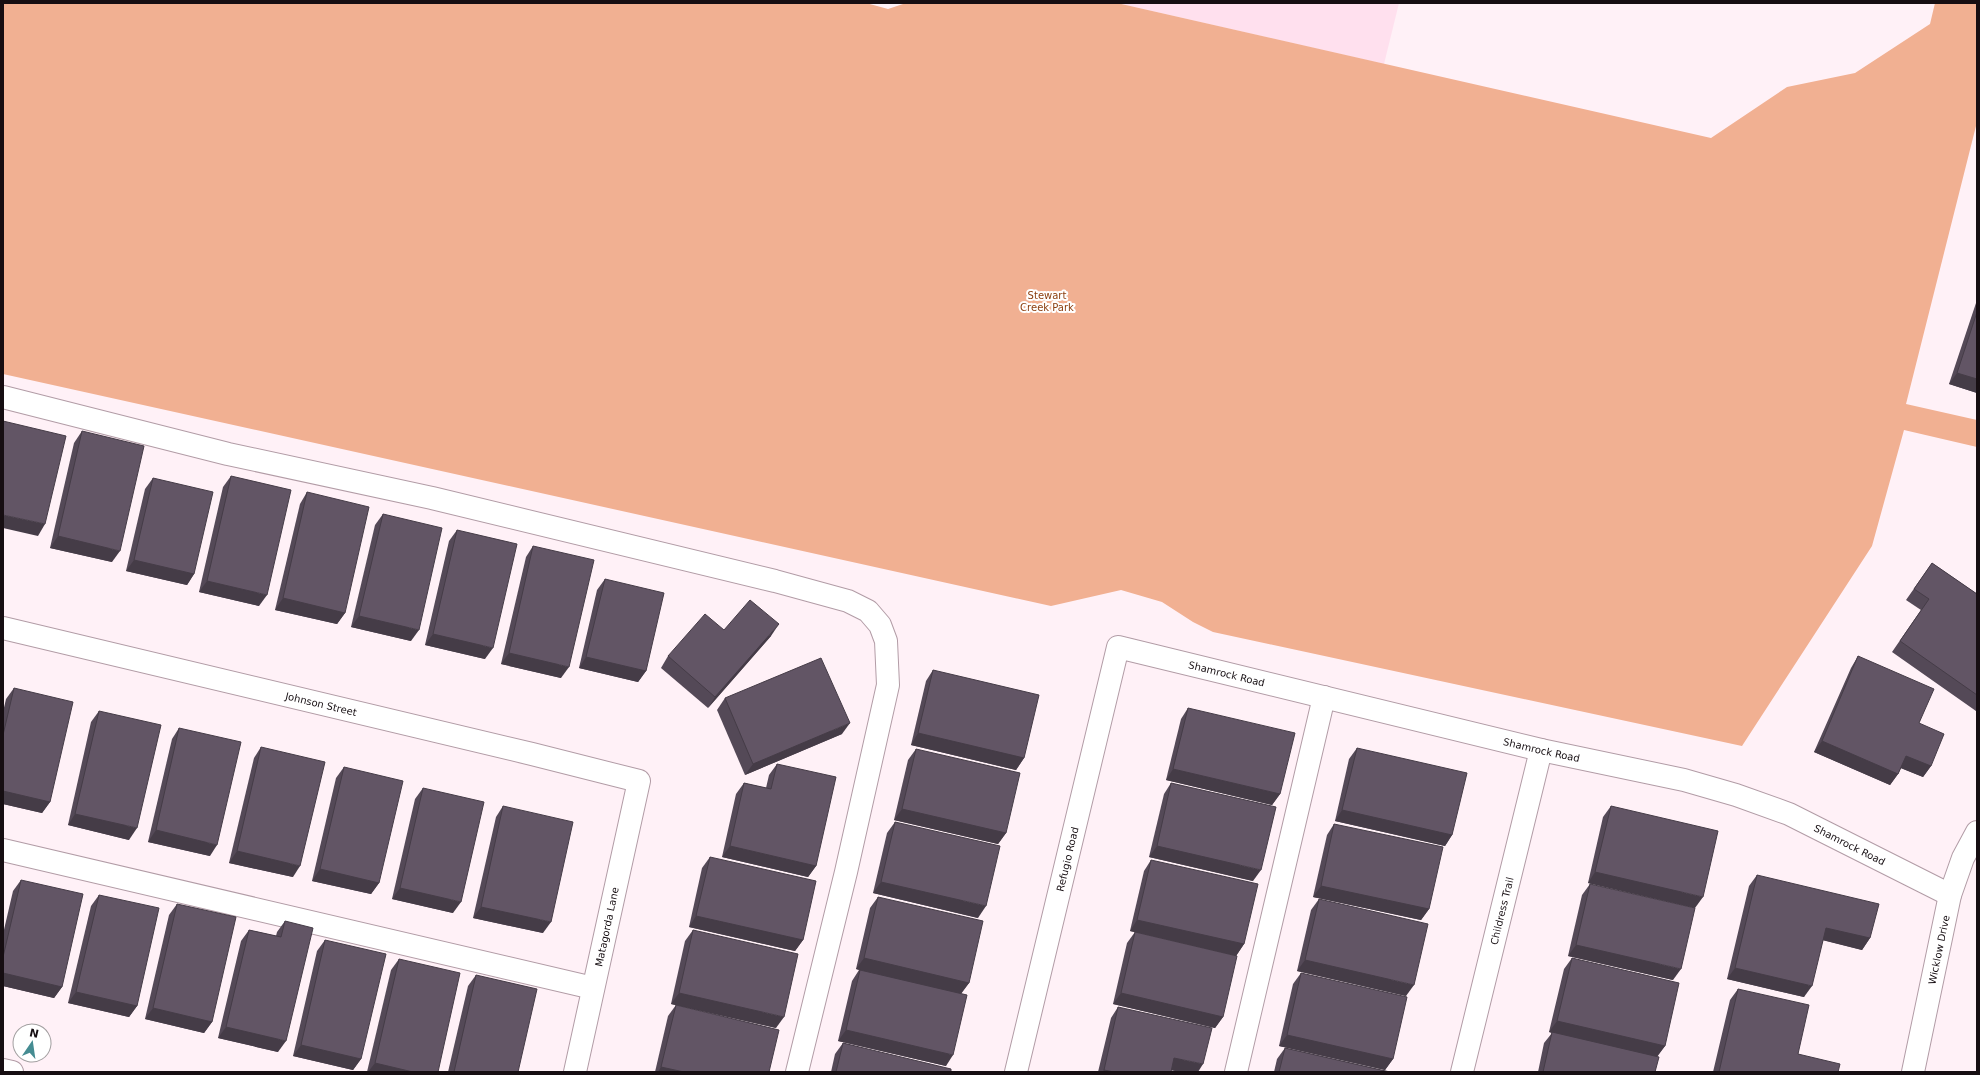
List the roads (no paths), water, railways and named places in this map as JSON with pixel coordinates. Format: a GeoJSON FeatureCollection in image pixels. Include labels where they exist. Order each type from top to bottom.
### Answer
{"type":"FeatureCollection","features":[{"type":"Feature","properties":{"kind":"street"},"geometry":{"type":"LineString","coordinates":[[3,397],[228,454],[432,498],[767,579],[848,601],[868,611],[880,625],[886,641],[888,685],[797,1072]]}},
{"type":"Feature","properties":{"kind":"street","name":"Johnson Street"},"geometry":{"type":"LineString","coordinates":[[3,628],[532,754],[639,781]]}},
{"type":"Feature","properties":{"kind":"street","name":"Shamrock Road"},"geometry":{"type":"LineString","coordinates":[[1118,647],[1541,750],[1684,780],[1789,814],[1950,895]]}},
{"type":"Feature","properties":{"kind":"street","name":"Refugio Road"},"geometry":{"type":"LineString","coordinates":[[1016,1072],[1118,647]]}},
{"type":"Feature","properties":{"kind":"street"},"geometry":{"type":"LineString","coordinates":[[1236,1072],[1324,697]]}},
{"type":"Feature","properties":{"kind":"street","name":"Childress Trail"},"geometry":{"type":"LineString","coordinates":[[1462,1072],[1541,750]]}},
{"type":"Feature","properties":{"kind":"street","name":"Matagorda Lane"},"geometry":{"type":"LineString","coordinates":[[575,1072],[639,781]]}},
{"type":"Feature","properties":{"kind":"street","name":"Wicklow Drive"},"geometry":{"type":"LineString","coordinates":[[1913,1072],[1950,895],[1963,858],[1977,832]]}},
{"type":"Feature","properties":{"kind":"street"},"geometry":{"type":"LineString","coordinates":[[3,850],[593,988]]}},
{"type":"Feature","properties":{"kind":"street"},"geometry":{"type":"LineString","coordinates":[[3,1070],[12,1072]]}},
{"type":"Feature","properties":{"kind":"park label","name":"Stewart Creek Park"},"geometry":{"type":"Point","coordinates":[1047,300]}}]}
